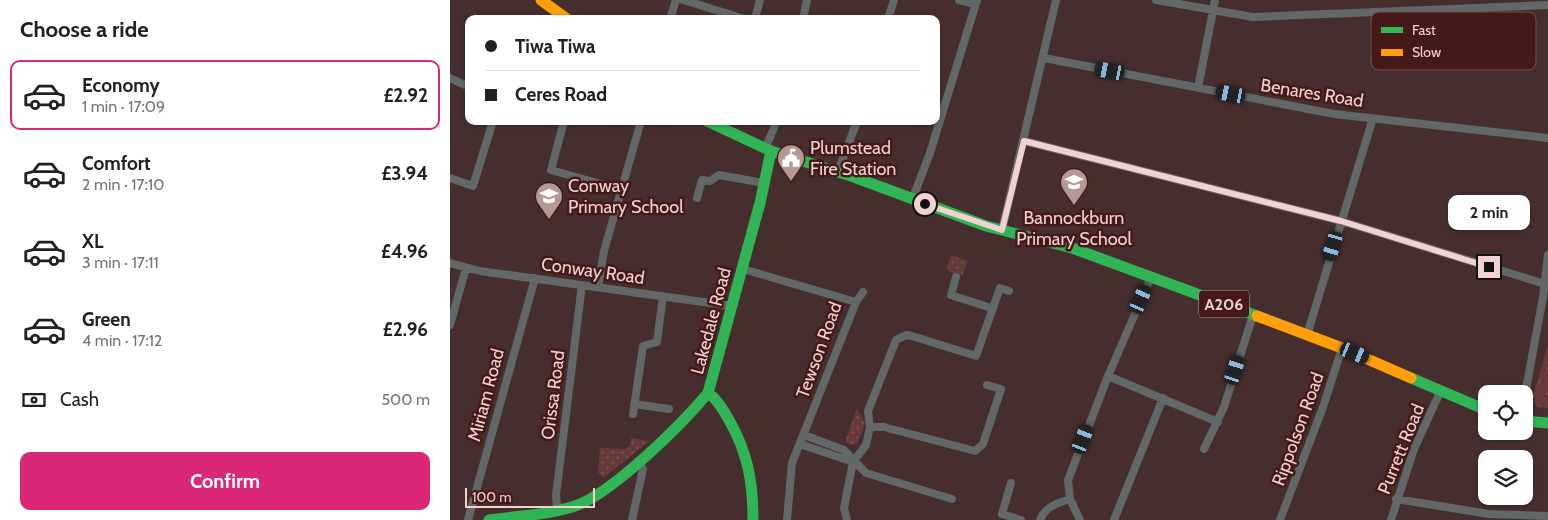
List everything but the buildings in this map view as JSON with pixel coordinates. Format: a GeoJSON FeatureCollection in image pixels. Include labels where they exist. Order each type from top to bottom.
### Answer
{"type":"FeatureCollection","features":[{"type":"Feature","properties":{"kind":"main road"},"geometry":{"type":"LineString","coordinates":[[541,0],[555,4],[563,15]]}},
{"type":"Feature","properties":{"kind":"main road","name":"A206"},"geometry":{"type":"LineString","coordinates":[[722,125],[768,150],[838,172],[912,200],[1002,230],[1072,248],[1342,348],[1478,406]]}},
{"type":"Feature","properties":{"kind":"main road","name":"Lakedale Road"},"geometry":{"type":"LineString","coordinates":[[753,520],[750,464],[746,450],[720,404],[708,393],[743,269],[764,183],[768,150]]}},
{"type":"Feature","properties":{"kind":"main road"},"geometry":{"type":"LineString","coordinates":[[490,520],[529,516],[577,505],[590,499],[638,460],[694,410],[708,393]]}},
{"type":"Feature","properties":{"kind":"main road"},"geometry":{"type":"LineString","coordinates":[[1533,422],[1548,423]]}},
{"type":"Feature","properties":{"kind":"street"},"geometry":{"type":"LineString","coordinates":[[671,15],[676,0]]}},
{"type":"Feature","properties":{"kind":"street"},"geometry":{"type":"LineString","coordinates":[[683,0],[731,15]]}},
{"type":"Feature","properties":{"kind":"street"},"geometry":{"type":"LineString","coordinates":[[756,15],[760,0]]}},
{"type":"Feature","properties":{"kind":"street"},"geometry":{"type":"LineString","coordinates":[[804,15],[807,0]]}},
{"type":"Feature","properties":{"kind":"street"},"geometry":{"type":"LineString","coordinates":[[889,15],[894,0]]}},
{"type":"Feature","properties":{"kind":"street"},"geometry":{"type":"LineString","coordinates":[[940,120],[976,2],[959,0]]}},
{"type":"Feature","properties":{"kind":"street"},"geometry":{"type":"LineString","coordinates":[[1002,230],[1044,58],[1056,0]]}},
{"type":"Feature","properties":{"kind":"street"},"geometry":{"type":"LineString","coordinates":[[1156,0],[1254,17],[1371,12]]}},
{"type":"Feature","properties":{"kind":"street"},"geometry":{"type":"LineString","coordinates":[[1198,88],[1215,0]]}},
{"type":"Feature","properties":{"kind":"street"},"geometry":{"type":"LineString","coordinates":[[1376,12],[1548,5]]}},
{"type":"Feature","properties":{"kind":"street","name":"Benares Road"},"geometry":{"type":"LineString","coordinates":[[1044,58],[1334,114],[1548,138]]}},
{"type":"Feature","properties":{"kind":"street"},"geometry":{"type":"LineString","coordinates":[[450,78],[465,85]]}},
{"type":"Feature","properties":{"kind":"street"},"geometry":{"type":"LineString","coordinates":[[1307,335],[1373,118]]}},
{"type":"Feature","properties":{"kind":"street"},"geometry":{"type":"LineString","coordinates":[[450,178],[473,186],[492,125]]}},
{"type":"Feature","properties":{"kind":"street"},"geometry":{"type":"LineString","coordinates":[[563,125],[551,170],[622,190]]}},
{"type":"Feature","properties":{"kind":"street"},"geometry":{"type":"LineString","coordinates":[[598,287],[604,251],[640,125]]}},
{"type":"Feature","properties":{"kind":"street"},"geometry":{"type":"LineString","coordinates":[[768,150],[776,125]]}},
{"type":"Feature","properties":{"kind":"street"},"geometry":{"type":"LineString","coordinates":[[838,172],[856,125]]}},
{"type":"Feature","properties":{"kind":"street"},"geometry":{"type":"LineString","coordinates":[[912,200],[939,125]]}},
{"type":"Feature","properties":{"kind":"street"},"geometry":{"type":"LineString","coordinates":[[1024,141],[1341,221],[1545,284]]}},
{"type":"Feature","properties":{"kind":"street"},"geometry":{"type":"LineString","coordinates":[[697,198],[702,180],[710,181],[720,175],[764,183]]}},
{"type":"Feature","properties":{"kind":"street"},"geometry":{"type":"LineString","coordinates":[[1527,385],[1545,284],[1548,255]]}},
{"type":"Feature","properties":{"kind":"street","name":"Conway Road"},"geometry":{"type":"LineString","coordinates":[[450,263],[466,268],[732,306]]}},
{"type":"Feature","properties":{"kind":"street"},"geometry":{"type":"LineString","coordinates":[[450,325],[466,268]]}},
{"type":"Feature","properties":{"kind":"street","name":"Tewson Road"},"geometry":{"type":"LineString","coordinates":[[743,269],[856,302],[792,463],[788,520]]}},
{"type":"Feature","properties":{"kind":"street"},"geometry":{"type":"LineString","coordinates":[[1080,520],[1070,499],[1068,480],[1108,376],[1151,277]]}},
{"type":"Feature","properties":{"kind":"street","name":"Miriam Road"},"geometry":{"type":"LineString","coordinates":[[468,520],[534,278]]}},
{"type":"Feature","properties":{"kind":"street"},"geometry":{"type":"LineString","coordinates":[[951,295],[956,278]]}},
{"type":"Feature","properties":{"kind":"street","name":"Orissa Road"},"geometry":{"type":"LineString","coordinates":[[557,509],[556,495],[582,285]]}},
{"type":"Feature","properties":{"kind":"street"},"geometry":{"type":"LineString","coordinates":[[847,520],[844,508],[853,462],[866,445],[870,427],[868,411],[896,340],[906,335],[912,336],[976,356],[991,308],[1000,288],[1009,291]]}},
{"type":"Feature","properties":{"kind":"street"},"geometry":{"type":"LineString","coordinates":[[856,302],[863,292]]}},
{"type":"Feature","properties":{"kind":"street"},"geometry":{"type":"LineString","coordinates":[[942,293],[991,308]]}},
{"type":"Feature","properties":{"kind":"street"},"geometry":{"type":"LineString","coordinates":[[633,414],[643,346],[657,342],[663,296]]}},
{"type":"Feature","properties":{"kind":"street"},"geometry":{"type":"LineString","coordinates":[[1204,449],[1218,422],[1253,315]]}},
{"type":"Feature","properties":{"kind":"street","name":"Rippolson Road"},"geometry":{"type":"LineString","coordinates":[[1280,520],[1323,407],[1342,348]]}},
{"type":"Feature","properties":{"kind":"street"},"geometry":{"type":"LineString","coordinates":[[1108,376],[1218,422]]}},
{"type":"Feature","properties":{"kind":"street"},"geometry":{"type":"LineString","coordinates":[[870,427],[884,427],[975,451],[983,444],[1000,389],[986,385]]}},
{"type":"Feature","properties":{"kind":"street","name":"Purrett Road"},"geometry":{"type":"LineString","coordinates":[[1391,520],[1396,499],[1414,449],[1441,390]]}},
{"type":"Feature","properties":{"kind":"street"},"geometry":{"type":"LineString","coordinates":[[1114,520],[1162,398]]}},
{"type":"Feature","properties":{"kind":"street"},"geometry":{"type":"LineString","coordinates":[[634,404],[669,409]]}},
{"type":"Feature","properties":{"kind":"street"},"geometry":{"type":"LineString","coordinates":[[804,434],[844,450],[866,474],[952,499]]}},
{"type":"Feature","properties":{"kind":"street"},"geometry":{"type":"LineString","coordinates":[[800,444],[853,462]]}},
{"type":"Feature","properties":{"kind":"street"},"geometry":{"type":"LineString","coordinates":[[632,520],[642,469],[638,460]]}},
{"type":"Feature","properties":{"kind":"street"},"geometry":{"type":"LineString","coordinates":[[1011,483],[1002,514],[1021,520]]}},
{"type":"Feature","properties":{"kind":"street"},"geometry":{"type":"LineString","coordinates":[[1040,520],[1044,512],[1050,507],[1070,499]]}},
{"type":"Feature","properties":{"kind":"street"},"geometry":{"type":"LineString","coordinates":[[1396,499],[1489,514],[1548,516]]}},
{"type":"Feature","properties":{"kind":"green space"},"geometry":{"type":"Polygon","coordinates":[[[951,255],[968,261],[962,276],[949,271],[947,267],[951,255]]]}},
{"type":"Feature","properties":{"kind":"green space"},"geometry":{"type":"Polygon","coordinates":[[[1548,345],[1548,408],[1537,407],[1533,396],[1548,345]]]}},
{"type":"Feature","properties":{"kind":"green space"},"geometry":{"type":"Polygon","coordinates":[[[857,408],[865,424],[858,442],[851,445],[845,442],[857,408]]]}},
{"type":"Feature","properties":{"kind":"green space"},"geometry":{"type":"Polygon","coordinates":[[[631,438],[650,441],[603,478],[598,472],[600,448],[626,449],[630,446],[631,438]]]}},
{"type":"Feature","properties":{"kind":"traffic: fast"},"geometry":{"type":"LineString","coordinates":[[716,125],[771,151],[851,176],[986,226],[1072,248],[1257,316]]}},
{"type":"Feature","properties":{"kind":"traffic: fast"},"geometry":{"type":"LineString","coordinates":[[753,520],[752,493],[748,468],[741,444],[722,409],[708,393],[760,203],[771,151]]}},
{"type":"Feature","properties":{"kind":"traffic: fast"},"geometry":{"type":"LineString","coordinates":[[1411,378],[1478,407]]}},
{"type":"Feature","properties":{"kind":"traffic: fast"},"geometry":{"type":"LineString","coordinates":[[489,520],[554,511],[575,506],[591,499],[627,473],[665,439],[708,393]]}},
{"type":"Feature","properties":{"kind":"traffic: fast"},"geometry":{"type":"LineString","coordinates":[[1533,422],[1548,423]]}},
{"type":"Feature","properties":{"kind":"traffic: slow"},"geometry":{"type":"LineString","coordinates":[[541,0],[562,15]]}},
{"type":"Feature","properties":{"kind":"traffic: slow"},"geometry":{"type":"LineString","coordinates":[[1257,316],[1342,348],[1411,378]]}},
{"type":"Feature","properties":{"kind":"place","name":"Plumstead Fire Station"},"geometry":{"type":"Point","coordinates":[791,182]}},
{"type":"Feature","properties":{"kind":"place","name":"Bannockburn Primary School"},"geometry":{"type":"Point","coordinates":[1074,206]}},
{"type":"Feature","properties":{"kind":"place","name":"Conway Primary School"},"geometry":{"type":"Point","coordinates":[549,220]}},
{"type":"Feature","properties":{"kind":"route"},"geometry":{"type":"LineString","coordinates":[[925,204],[1002,230],[1024,141],[1341,221],[1489,267]]}}]}
